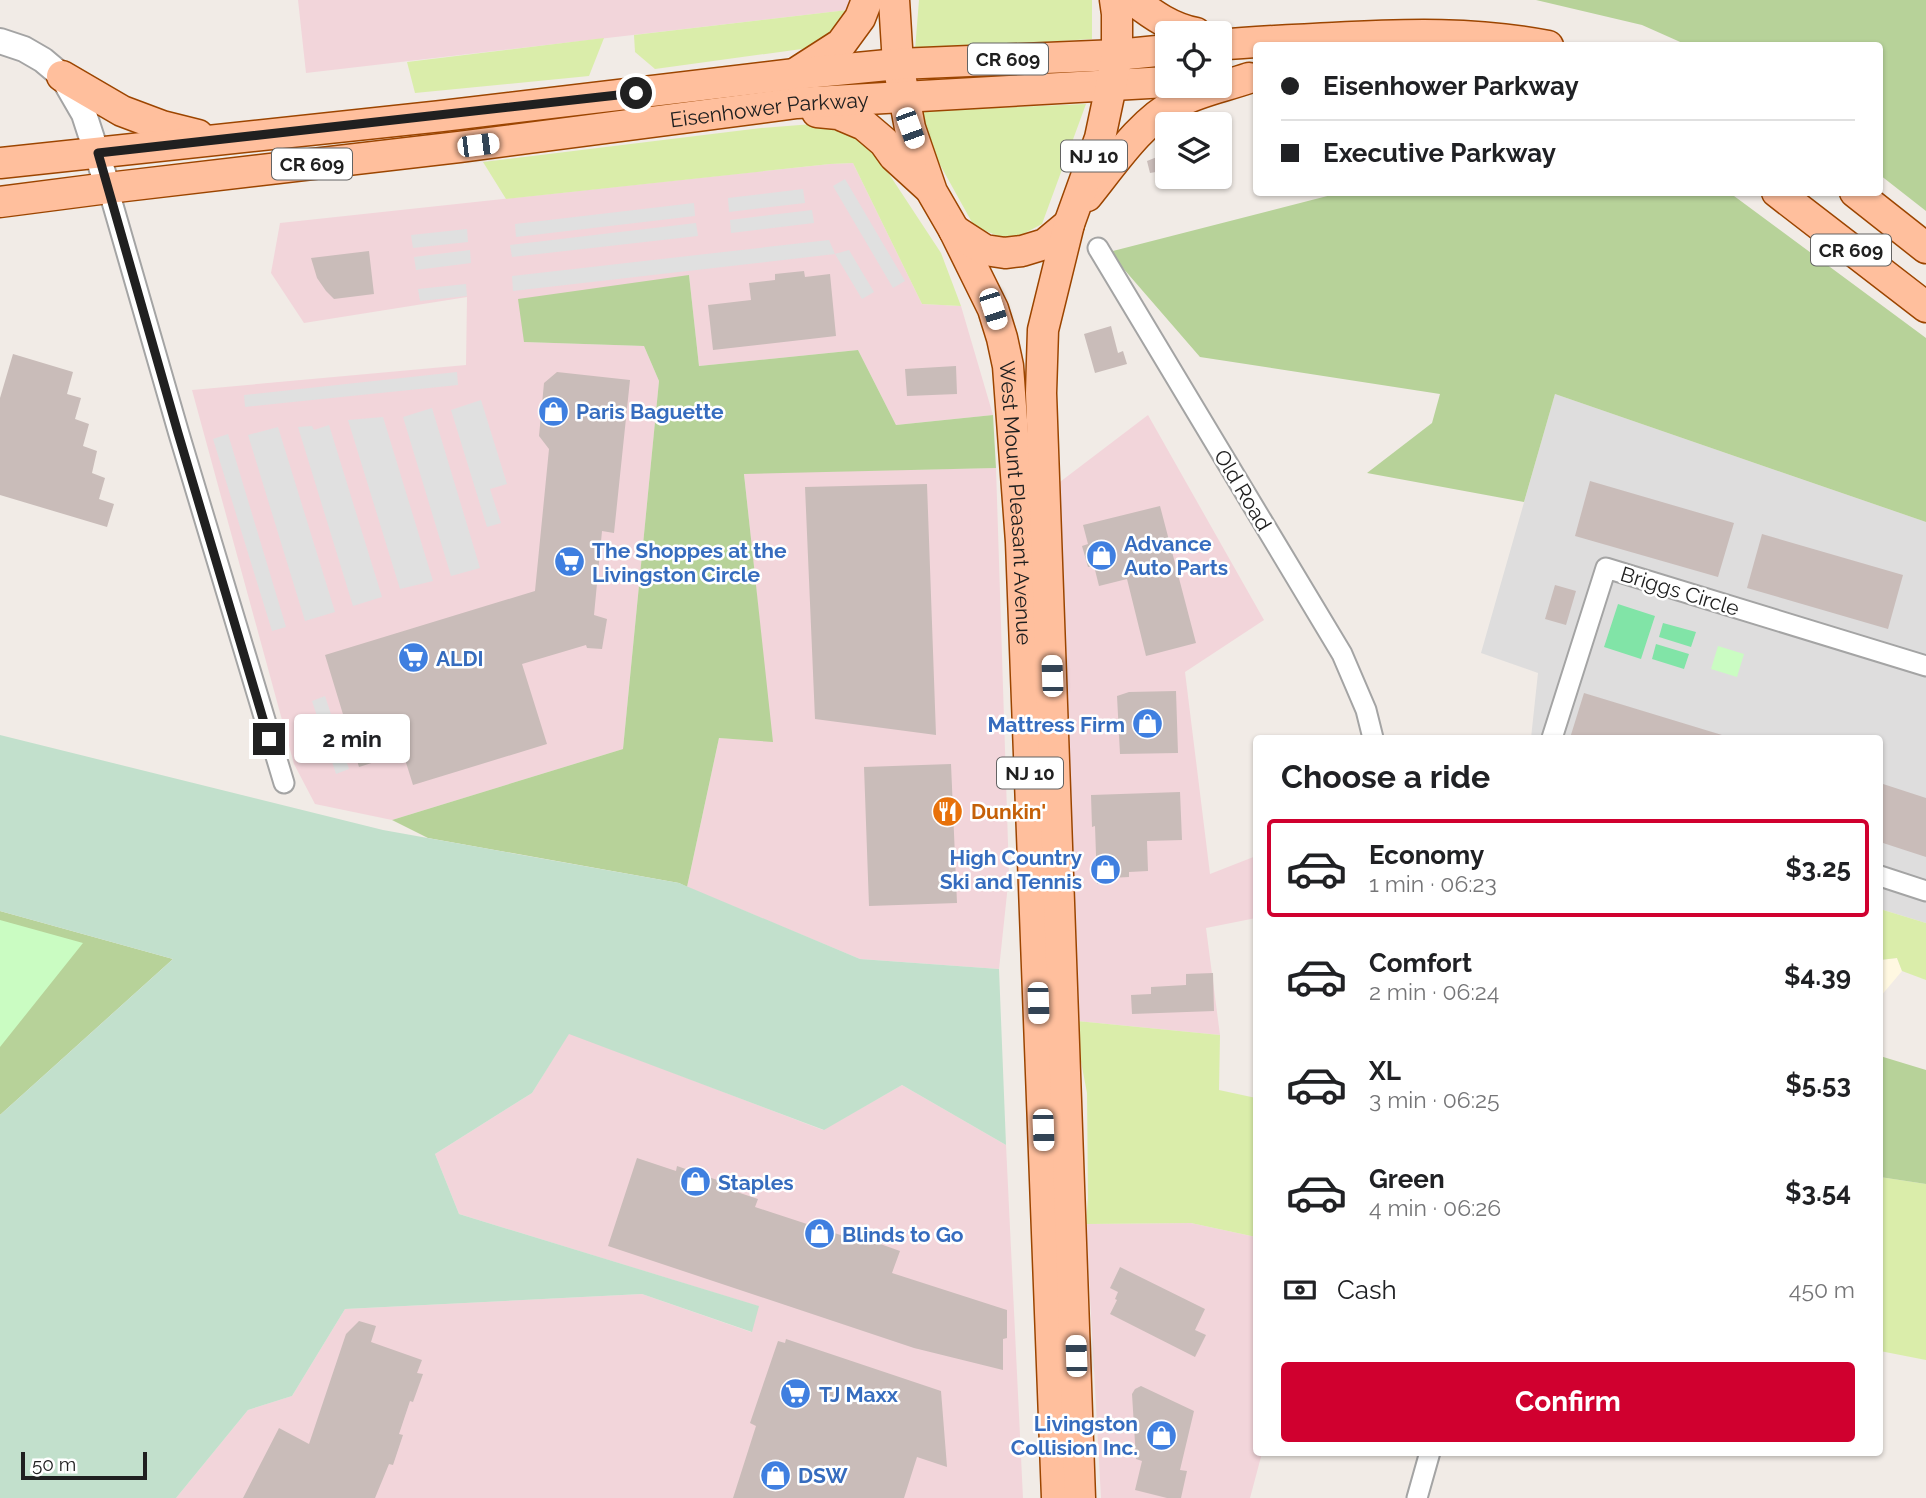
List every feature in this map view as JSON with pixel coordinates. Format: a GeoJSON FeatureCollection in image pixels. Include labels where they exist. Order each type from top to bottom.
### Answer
{"type":"FeatureCollection","features":[{"type":"Feature","properties":{"kind":"main road"},"geometry":{"type":"LineString","coordinates":[[867,0],[860,18],[841,44],[796,88],[818,113],[838,114],[874,133],[894,156],[932,191]]}},
{"type":"Feature","properties":{"kind":"main road","name":"NJ 10"},"geometry":{"type":"LineString","coordinates":[[894,0],[898,64],[910,128],[932,191],[954,230]]}},
{"type":"Feature","properties":{"kind":"main road","name":"NJ 10"},"geometry":{"type":"LineString","coordinates":[[1071,218],[1100,138],[1111,86],[1117,55],[1115,0]]}},
{"type":"Feature","properties":{"kind":"main road"},"geometry":{"type":"LineString","coordinates":[[1133,0],[1163,21]]}},
{"type":"Feature","properties":{"kind":"main road"},"geometry":{"type":"LineString","coordinates":[[1232,42],[1465,34],[1530,42]]}},
{"type":"Feature","properties":{"kind":"main road","name":"Eisenhower Parkway"},"geometry":{"type":"LineString","coordinates":[[0,202],[459,148],[796,88],[898,64],[1155,51]]}},
{"type":"Feature","properties":{"kind":"main road"},"geometry":{"type":"LineString","coordinates":[[62,76],[122,111],[162,126],[215,139]]}},
{"type":"Feature","properties":{"kind":"main road"},"geometry":{"type":"LineString","coordinates":[[1232,79],[1253,78]]}},
{"type":"Feature","properties":{"kind":"main road"},"geometry":{"type":"LineString","coordinates":[[954,230],[985,250],[1005,253],[1045,244],[1071,218],[1147,125],[1160,113],[1179,102],[1253,78]]}},
{"type":"Feature","properties":{"kind":"main road","name":"Eisenhower Parkway"},"geometry":{"type":"LineString","coordinates":[[0,163],[455,114],[796,88],[904,98],[1155,83]]}},
{"type":"Feature","properties":{"kind":"main road","name":"CR 609"},"geometry":{"type":"LineString","coordinates":[[1782,196],[1926,307]]}},
{"type":"Feature","properties":{"kind":"main road","name":"CR 609"},"geometry":{"type":"LineString","coordinates":[[1860,196],[1926,248]]}},
{"type":"Feature","properties":{"kind":"main road","name":"West Mount Pleasant Avenue"},"geometry":{"type":"LineString","coordinates":[[1071,218],[1043,330],[1041,393],[1080,1498]]}},
{"type":"Feature","properties":{"kind":"main road","name":"West Mount Pleasant Avenue"},"geometry":{"type":"LineString","coordinates":[[954,230],[991,304],[1002,338],[1008,366],[1012,414],[1021,555],[1057,1498]]}},
{"type":"Feature","properties":{"kind":"street"},"geometry":{"type":"LineString","coordinates":[[0,41],[24,49],[62,76],[84,114],[98,153],[178,433],[284,783]]}},
{"type":"Feature","properties":{"kind":"street","name":"Old Road"},"geometry":{"type":"LineString","coordinates":[[1098,248],[1342,654],[1366,710],[1372,735]]}},
{"type":"Feature","properties":{"kind":"street","name":"Briggs Circle"},"geometry":{"type":"LineString","coordinates":[[1553,735],[1606,568],[1926,666]]}},
{"type":"Feature","properties":{"kind":"street"},"geometry":{"type":"LineString","coordinates":[[1883,877],[1926,891]]}},
{"type":"Feature","properties":{"kind":"street"},"geometry":{"type":"LineString","coordinates":[[1417,1498],[1429,1456]]}},
{"type":"Feature","properties":{"kind":"shaded area"},"geometry":{"type":"Polygon","coordinates":[[[298,0],[858,0],[856,9],[306,73],[298,0]]]}},
{"type":"Feature","properties":{"kind":"shaded area"},"geometry":{"type":"Polygon","coordinates":[[[853,163],[922,304],[961,306],[993,415],[896,425],[858,350],[699,366],[689,275],[524,342],[644,346],[659,381],[623,749],[392,820],[315,804],[294,764],[192,390],[466,365],[467,297],[304,323],[271,273],[280,223],[853,163]]]}},
{"type":"Feature","properties":{"kind":"shaded area"},"geometry":{"type":"Polygon","coordinates":[[[845,179],[905,281],[893,288],[833,186],[845,179]]]}},
{"type":"Feature","properties":{"kind":"shaded area"},"geometry":{"type":"Polygon","coordinates":[[[803,189],[805,203],[729,212],[728,198],[803,189]]]}},
{"type":"Feature","properties":{"kind":"shaded area"},"geometry":{"type":"Polygon","coordinates":[[[694,203],[695,216],[516,237],[515,224],[694,203]]]}},
{"type":"Feature","properties":{"kind":"shaded area"},"geometry":{"type":"Polygon","coordinates":[[[812,210],[814,223],[731,233],[730,220],[812,210]]]}},
{"type":"Feature","properties":{"kind":"shaded area"},"geometry":{"type":"Polygon","coordinates":[[[696,223],[698,236],[512,257],[510,245],[696,223]]]}},
{"type":"Feature","properties":{"kind":"shaded area"},"geometry":{"type":"Polygon","coordinates":[[[467,229],[468,242],[413,248],[411,235],[467,229]]]}},
{"type":"Feature","properties":{"kind":"shaded area"},"geometry":{"type":"Polygon","coordinates":[[[829,240],[835,254],[513,291],[512,276],[829,240]]]}},
{"type":"Feature","properties":{"kind":"shaded area"},"geometry":{"type":"Polygon","coordinates":[[[470,250],[471,263],[416,270],[414,257],[470,250]]]}},
{"type":"Feature","properties":{"kind":"shaded area"},"geometry":{"type":"Polygon","coordinates":[[[849,250],[874,292],[862,299],[835,254],[849,250]]]}},
{"type":"Feature","properties":{"kind":"shaded area"},"geometry":{"type":"Polygon","coordinates":[[[466,284],[467,296],[420,301],[418,289],[466,284]]]}},
{"type":"Feature","properties":{"kind":"shaded area"},"geometry":{"type":"Polygon","coordinates":[[[457,372],[458,385],[245,407],[244,395],[457,372]]]}},
{"type":"Feature","properties":{"kind":"shaded area"},"geometry":{"type":"Polygon","coordinates":[[[1555,394],[1926,522],[1926,923],[1883,910],[1883,735],[1531,735],[1538,673],[1481,653],[1555,394]]]}},
{"type":"Feature","properties":{"kind":"shaded area"},"geometry":{"type":"Polygon","coordinates":[[[481,400],[507,484],[490,489],[501,523],[487,527],[451,410],[481,400]]]}},
{"type":"Feature","properties":{"kind":"shaded area"},"geometry":{"type":"Polygon","coordinates":[[[432,408],[480,568],[451,576],[403,417],[432,408]]]}},
{"type":"Feature","properties":{"kind":"shaded area"},"geometry":{"type":"Polygon","coordinates":[[[1148,415],[1264,620],[1185,672],[1210,874],[1253,857],[1253,919],[1206,928],[1220,1035],[1077,1021],[1052,488],[1148,415]]]}},
{"type":"Feature","properties":{"kind":"shaded area"},"geometry":{"type":"Polygon","coordinates":[[[383,417],[433,581],[400,589],[348,420],[383,417]]]}},
{"type":"Feature","properties":{"kind":"shaded area"},"geometry":{"type":"Polygon","coordinates":[[[329,425],[382,597],[353,606],[298,427],[312,426],[314,430],[329,425]]]}},
{"type":"Feature","properties":{"kind":"shaded area"},"geometry":{"type":"Polygon","coordinates":[[[278,427],[335,612],[305,621],[248,435],[278,427]]]}},
{"type":"Feature","properties":{"kind":"shaded area"},"geometry":{"type":"Polygon","coordinates":[[[228,434],[286,627],[272,631],[213,439],[228,434]]]}},
{"type":"Feature","properties":{"kind":"shaded area"},"geometry":{"type":"Polygon","coordinates":[[[996,468],[1009,875],[999,969],[860,959],[687,887],[719,738],[772,741],[744,473],[996,468]]]}},
{"type":"Feature","properties":{"kind":"shaded area"},"geometry":{"type":"Polygon","coordinates":[[[325,696],[349,769],[336,774],[312,701],[325,696]]]}},
{"type":"Feature","properties":{"kind":"shaded area"},"geometry":{"type":"Polygon","coordinates":[[[1897,958],[1902,971],[1883,993],[1883,960],[1897,958]]]}},
{"type":"Feature","properties":{"kind":"shaded area"},"geometry":{"type":"Polygon","coordinates":[[[569,1033],[823,1130],[902,1085],[1006,1145],[1023,1498],[176,1498],[248,1410],[292,1396],[345,1309],[642,1294],[751,1332],[758,1306],[459,1214],[435,1154],[532,1093],[569,1033]]]}},
{"type":"Feature","properties":{"kind":"shaded area"},"geometry":{"type":"Polygon","coordinates":[[[1191,1223],[1253,1236],[1253,1456],[1261,1456],[1250,1498],[1101,1498],[1086,1224],[1191,1223]]]}},
{"type":"Feature","properties":{"kind":"green space"},"geometry":{"type":"Polygon","coordinates":[[[919,0],[1092,0],[1092,39],[915,50],[919,0]]]}},
{"type":"Feature","properties":{"kind":"green space"},"geometry":{"type":"Polygon","coordinates":[[[1536,0],[1926,0],[1926,211],[1883,177],[1883,42],[1680,42],[1642,25],[1536,0]]]}},
{"type":"Feature","properties":{"kind":"green space"},"geometry":{"type":"Polygon","coordinates":[[[856,9],[816,47],[655,69],[635,52],[634,35],[856,9]]]}},
{"type":"Feature","properties":{"kind":"green space"},"geometry":{"type":"Polygon","coordinates":[[[604,38],[589,76],[415,93],[407,62],[604,38]]]}},
{"type":"Feature","properties":{"kind":"green space"},"geometry":{"type":"Polygon","coordinates":[[[1086,104],[1042,224],[1010,241],[974,226],[938,161],[921,111],[1086,104]]]}},
{"type":"Feature","properties":{"kind":"green space"},"geometry":{"type":"Polygon","coordinates":[[[838,122],[868,142],[941,253],[961,306],[922,304],[853,163],[506,199],[483,162],[761,128],[838,122]]]}},
{"type":"Feature","properties":{"kind":"green space"},"geometry":{"type":"Polygon","coordinates":[[[1327,196],[1734,196],[1926,338],[1926,522],[1555,394],[1524,502],[1367,473],[1432,423],[1440,394],[1200,357],[1109,252],[1327,196]]]}},
{"type":"Feature","properties":{"kind":"green space"},"geometry":{"type":"Polygon","coordinates":[[[689,275],[699,366],[858,350],[896,425],[993,415],[996,468],[744,474],[773,742],[719,738],[687,887],[679,883],[428,838],[392,820],[623,749],[659,381],[644,346],[524,342],[518,299],[689,275]]]}},
{"type":"Feature","properties":{"kind":"green space"},"geometry":{"type":"Polygon","coordinates":[[[1618,604],[1655,616],[1641,659],[1604,647],[1618,604]]]}},
{"type":"Feature","properties":{"kind":"green space"},"geometry":{"type":"Polygon","coordinates":[[[1663,623],[1696,632],[1691,647],[1659,637],[1663,623]]]}},
{"type":"Feature","properties":{"kind":"green space"},"geometry":{"type":"Polygon","coordinates":[[[1656,644],[1689,654],[1684,669],[1652,659],[1656,644]]]}},
{"type":"Feature","properties":{"kind":"green space"},"geometry":{"type":"Polygon","coordinates":[[[1718,646],[1744,654],[1737,677],[1711,669],[1718,646]]]}},
{"type":"Feature","properties":{"kind":"green space"},"geometry":{"type":"Polygon","coordinates":[[[0,735],[383,830],[679,883],[860,959],[999,969],[1006,1145],[902,1085],[824,1130],[569,1034],[532,1093],[435,1154],[459,1214],[759,1306],[752,1332],[642,1294],[345,1309],[292,1396],[248,1410],[176,1498],[0,1498],[0,1115],[173,959],[0,911],[0,735]]]}},
{"type":"Feature","properties":{"kind":"green space"},"geometry":{"type":"Polygon","coordinates":[[[1883,910],[1926,923],[1926,980],[1902,971],[1897,958],[1883,960],[1883,910]]]}},
{"type":"Feature","properties":{"kind":"green space"},"geometry":{"type":"Polygon","coordinates":[[[0,911],[173,959],[0,1115],[0,911]]]}},
{"type":"Feature","properties":{"kind":"green space"},"geometry":{"type":"Polygon","coordinates":[[[0,920],[83,943],[0,1047],[0,920]]]}},
{"type":"Feature","properties":{"kind":"green space"},"geometry":{"type":"Polygon","coordinates":[[[1077,1021],[1220,1035],[1219,1090],[1253,1097],[1253,1236],[1191,1223],[1086,1224],[1087,1093],[1078,1046],[1077,1021]]]}},
{"type":"Feature","properties":{"kind":"green space"},"geometry":{"type":"Polygon","coordinates":[[[1883,1057],[1926,1070],[1926,1184],[1883,1177],[1883,1057]]]}},
{"type":"Feature","properties":{"kind":"green space"},"geometry":{"type":"Polygon","coordinates":[[[1883,1177],[1926,1184],[1926,1360],[1883,1352],[1883,1177]]]}},
{"type":"Feature","properties":{"kind":"building"},"geometry":{"type":"Polygon","coordinates":[[[1155,158],[1155,172],[1150,173],[1147,161],[1155,158]]]}},
{"type":"Feature","properties":{"kind":"building"},"geometry":{"type":"Polygon","coordinates":[[[369,251],[374,294],[334,299],[317,278],[311,258],[369,251]]]}},
{"type":"Feature","properties":{"kind":"building"},"geometry":{"type":"Polygon","coordinates":[[[804,271],[805,277],[830,274],[836,336],[713,350],[708,305],[751,300],[749,283],[775,280],[775,274],[804,271]]]}},
{"type":"Feature","properties":{"kind":"building"},"geometry":{"type":"Polygon","coordinates":[[[1111,326],[1118,353],[1123,351],[1127,364],[1095,373],[1084,334],[1111,326]]]}},
{"type":"Feature","properties":{"kind":"building"},"geometry":{"type":"Polygon","coordinates":[[[13,354],[73,372],[67,394],[81,398],[75,419],[89,424],[83,446],[97,451],[92,473],[105,478],[99,499],[114,504],[107,527],[0,495],[0,398],[13,354]]]}},
{"type":"Feature","properties":{"kind":"building"},"geometry":{"type":"Polygon","coordinates":[[[956,366],[957,394],[907,396],[905,369],[956,366]]]}},
{"type":"Feature","properties":{"kind":"building","name":"The Shoppes at the Livingston Circle"},"geometry":{"type":"Polygon","coordinates":[[[557,372],[630,380],[614,533],[602,531],[594,615],[607,619],[602,649],[587,648],[586,645],[522,664],[547,744],[413,785],[403,753],[359,767],[325,655],[535,591],[549,449],[539,436],[544,383],[557,372]]]}},
{"type":"Feature","properties":{"kind":"building"},"geometry":{"type":"Polygon","coordinates":[[[1590,481],[1734,523],[1718,577],[1575,536],[1590,481]]]}},
{"type":"Feature","properties":{"kind":"building"},"geometry":{"type":"Polygon","coordinates":[[[927,484],[936,735],[815,719],[805,487],[927,484]]]}},
{"type":"Feature","properties":{"kind":"building"},"geometry":{"type":"Polygon","coordinates":[[[1160,506],[1196,643],[1146,656],[1127,579],[1099,586],[1094,566],[1088,567],[1082,546],[1088,544],[1083,525],[1160,506]]]}},
{"type":"Feature","properties":{"kind":"building"},"geometry":{"type":"Polygon","coordinates":[[[1762,534],[1903,575],[1888,629],[1747,588],[1762,534]]]}},
{"type":"Feature","properties":{"kind":"building"},"geometry":{"type":"Polygon","coordinates":[[[1555,585],[1576,591],[1566,625],[1545,619],[1555,585]]]}},
{"type":"Feature","properties":{"kind":"building","name":"Mattress Firm"},"geometry":{"type":"Polygon","coordinates":[[[1176,691],[1178,753],[1120,754],[1117,696],[1129,692],[1176,691]]]}},
{"type":"Feature","properties":{"kind":"building"},"geometry":{"type":"Polygon","coordinates":[[[1584,693],[1722,735],[1571,735],[1584,693]]]}},
{"type":"Feature","properties":{"kind":"building"},"geometry":{"type":"Polygon","coordinates":[[[951,764],[957,903],[869,906],[864,767],[951,764]]]}},
{"type":"Feature","properties":{"kind":"building"},"geometry":{"type":"Polygon","coordinates":[[[1883,784],[1926,798],[1926,857],[1883,843],[1883,784]]]}},
{"type":"Feature","properties":{"kind":"building"},"geometry":{"type":"Polygon","coordinates":[[[1180,792],[1182,840],[1147,841],[1148,871],[1129,872],[1129,877],[1111,878],[1111,884],[1097,884],[1091,795],[1180,792]]]}},
{"type":"Feature","properties":{"kind":"building"},"geometry":{"type":"Polygon","coordinates":[[[1213,973],[1214,1011],[1132,1014],[1131,995],[1151,994],[1151,987],[1186,985],[1186,974],[1213,973]]]}},
{"type":"Feature","properties":{"kind":"building"},"geometry":{"type":"Polygon","coordinates":[[[637,1158],[676,1171],[677,1166],[723,1182],[722,1187],[758,1199],[755,1207],[871,1245],[872,1241],[900,1251],[892,1273],[1007,1310],[1003,1370],[914,1348],[608,1246],[637,1158]]]}},
{"type":"Feature","properties":{"kind":"building"},"geometry":{"type":"Polygon","coordinates":[[[1120,1267],[1205,1309],[1195,1330],[1206,1335],[1195,1357],[1110,1314],[1118,1292],[1110,1288],[1120,1267]]]}},
{"type":"Feature","properties":{"kind":"building"},"geometry":{"type":"Polygon","coordinates":[[[359,1321],[376,1326],[371,1342],[422,1360],[417,1373],[423,1374],[399,1434],[403,1435],[393,1465],[389,1464],[375,1498],[243,1498],[279,1428],[309,1444],[346,1334],[359,1321]]]}},
{"type":"Feature","properties":{"kind":"building"},"geometry":{"type":"Polygon","coordinates":[[[786,1339],[941,1391],[947,1467],[917,1457],[904,1498],[733,1498],[756,1426],[750,1423],[778,1341],[785,1343],[786,1339]]]}},
{"type":"Feature","properties":{"kind":"building","name":"Livingston Collision Inc."},"geometry":{"type":"Polygon","coordinates":[[[1141,1386],[1194,1411],[1180,1470],[1187,1471],[1181,1498],[1167,1498],[1135,1490],[1142,1461],[1136,1459],[1132,1394],[1141,1386]]]}},
{"type":"Feature","properties":{"kind":"place","name":"Paris Baguette"},"geometry":{"type":"Point","coordinates":[553,411]}},
{"type":"Feature","properties":{"kind":"place","name":"Advance Auto Parts"},"geometry":{"type":"Point","coordinates":[1101,555]}},
{"type":"Feature","properties":{"kind":"place","name":"The Shoppes at the Livingston Circle"},"geometry":{"type":"Point","coordinates":[569,562]}},
{"type":"Feature","properties":{"kind":"place","name":"ALDI"},"geometry":{"type":"Point","coordinates":[413,658]}},
{"type":"Feature","properties":{"kind":"place","name":"Mattress Firm"},"geometry":{"type":"Point","coordinates":[1148,724]}},
{"type":"Feature","properties":{"kind":"place","name":"Dunkin'"},"geometry":{"type":"Point","coordinates":[948,811]}},
{"type":"Feature","properties":{"kind":"place","name":"High Country Ski and Tennis"},"geometry":{"type":"Point","coordinates":[1105,869]}},
{"type":"Feature","properties":{"kind":"place","name":"Staples"},"geometry":{"type":"Point","coordinates":[695,1182]}},
{"type":"Feature","properties":{"kind":"place","name":"Blinds to Go"},"geometry":{"type":"Point","coordinates":[819,1234]}},
{"type":"Feature","properties":{"kind":"place","name":"TJ Maxx"},"geometry":{"type":"Point","coordinates":[796,1394]}},
{"type":"Feature","properties":{"kind":"place","name":"Livingston Collision Inc."},"geometry":{"type":"Point","coordinates":[1161,1435]}},
{"type":"Feature","properties":{"kind":"place","name":"DSW"},"geometry":{"type":"Point","coordinates":[775,1475]}},
{"type":"Feature","properties":{"kind":"route"},"geometry":{"type":"LineString","coordinates":[[269,739],[98,153],[636,93]]}}]}
